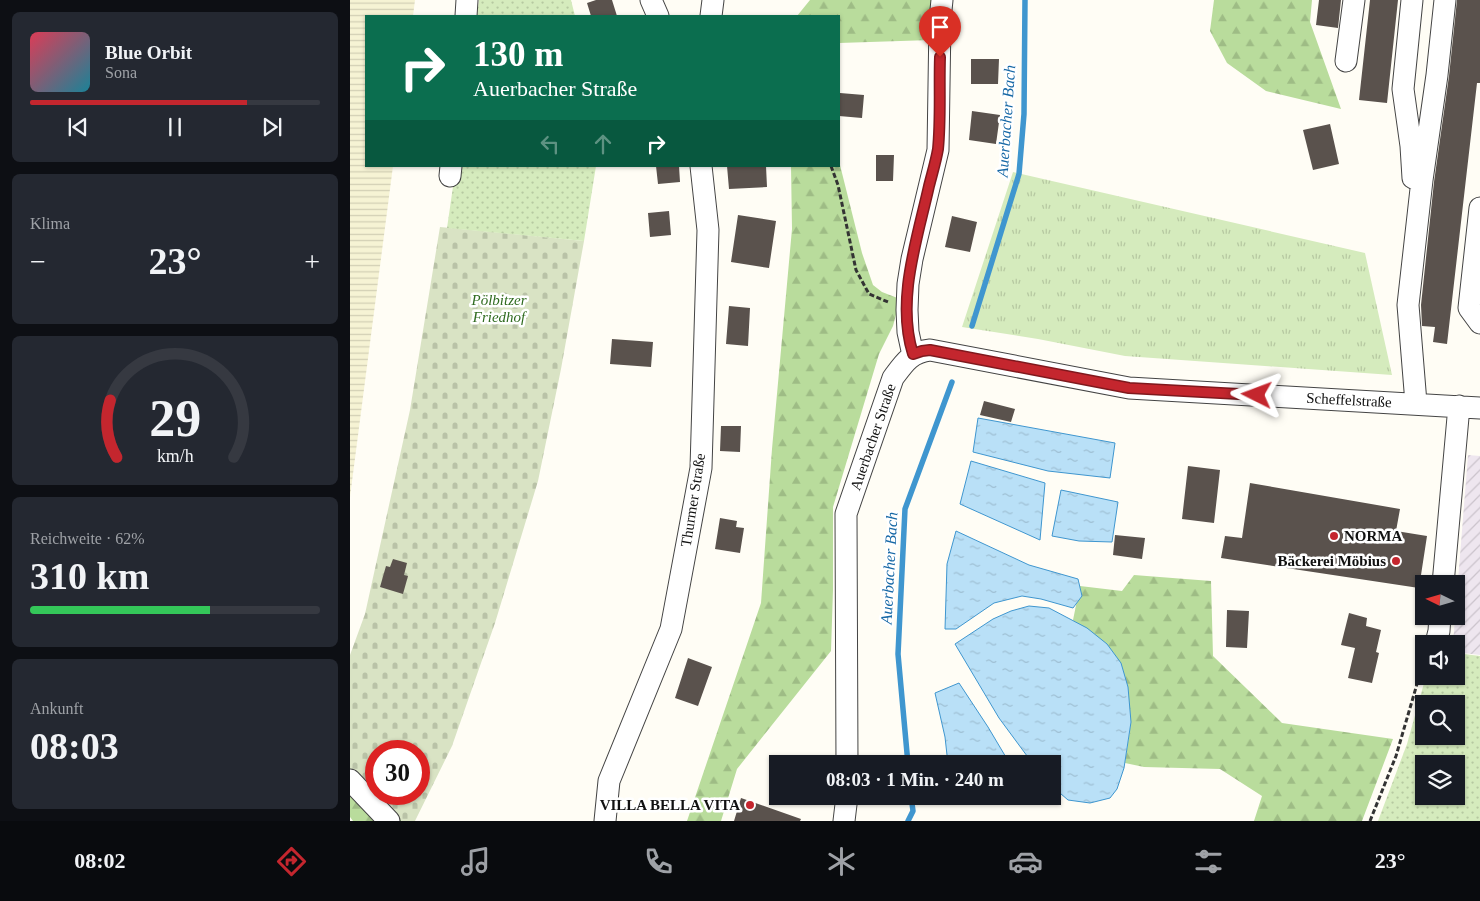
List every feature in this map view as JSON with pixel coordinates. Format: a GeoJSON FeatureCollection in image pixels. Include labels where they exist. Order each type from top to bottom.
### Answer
{"type":"FeatureCollection","features":[{"type":"Feature","properties":{"kind":"street"},"geometry":{"type":"LineString","coordinates":[[466,15],[467,0]]}},
{"type":"Feature","properties":{"kind":"street"},"geometry":{"type":"LineString","coordinates":[[651,0],[658,15]]}},
{"type":"Feature","properties":{"kind":"street"},"geometry":{"type":"LineString","coordinates":[[711,15],[713,0]]}},
{"type":"Feature","properties":{"kind":"street"},"geometry":{"type":"LineString","coordinates":[[913,354],[908,332],[908,284],[912,259],[938,150],[942,0]]}},
{"type":"Feature","properties":{"kind":"street"},"geometry":{"type":"LineString","coordinates":[[1346,61],[1354,0]]}},
{"type":"Feature","properties":{"kind":"street"},"geometry":{"type":"LineString","coordinates":[[1412,0],[1403,89],[1411,146],[1417,228]]}},
{"type":"Feature","properties":{"kind":"street"},"geometry":{"type":"LineString","coordinates":[[1416,403],[1408,306],[1445,0]]}},
{"type":"Feature","properties":{"kind":"street","name":"Thurmer Straße"},"geometry":{"type":"LineString","coordinates":[[606,821],[609,781],[671,629],[701,468],[708,230],[701,167]]}},
{"type":"Feature","properties":{"kind":"street"},"geometry":{"type":"LineString","coordinates":[[1480,208],[1469,308],[1480,323]]}},
{"type":"Feature","properties":{"kind":"street","name":"Scheffelstraße"},"geometry":{"type":"LineString","coordinates":[[913,354],[930,350],[1129,388],[1480,408]]}},
{"type":"Feature","properties":{"kind":"street","name":"Auerbacher Straße"},"geometry":{"type":"LineString","coordinates":[[847,755],[846,514],[893,378],[901,366],[913,354]]}},
{"type":"Feature","properties":{"kind":"street"},"geometry":{"type":"LineString","coordinates":[[1444,575],[1459,406]]}},
{"type":"Feature","properties":{"kind":"street"},"geometry":{"type":"LineString","coordinates":[[350,780],[389,821]]}},
{"type":"Feature","properties":{"kind":"street"},"geometry":{"type":"LineString","coordinates":[[844,821],[846,805]]}},
{"type":"Feature","properties":{"kind":"path"},"geometry":{"type":"LineString","coordinates":[[831,167],[838,185],[856,270],[869,294],[907,310]]}},
{"type":"Feature","properties":{"kind":"path"},"geometry":{"type":"LineString","coordinates":[[1370,821],[1396,756],[1417,685]]}},
{"type":"Feature","properties":{"kind":"shaded area"},"geometry":{"type":"Polygon","coordinates":[[[350,0],[415,0],[413,15],[365,15],[365,167],[393,167],[350,497],[350,0]]]}},
{"type":"Feature","properties":{"kind":"shaded area"},"geometry":{"type":"Polygon","coordinates":[[[1468,455],[1480,456],[1480,655],[1465,653],[1465,635],[1454,635],[1455,625],[1465,625],[1465,575],[1458,575],[1468,455]]]}},
{"type":"Feature","properties":{"kind":"green space"},"geometry":{"type":"Polygon","coordinates":[[[479,0],[571,0],[575,15],[477,15],[479,0]]]}},
{"type":"Feature","properties":{"kind":"green space"},"geometry":{"type":"Polygon","coordinates":[[[810,0],[933,0],[931,40],[840,43],[840,15],[798,15],[810,0]]]}},
{"type":"Feature","properties":{"kind":"green space"},"geometry":{"type":"Polygon","coordinates":[[[1214,0],[1312,0],[1310,22],[1341,109],[1266,91],[1227,63],[1210,31],[1214,0]]]}},
{"type":"Feature","properties":{"kind":"green space"},"geometry":{"type":"Polygon","coordinates":[[[840,165],[862,253],[873,285],[882,292],[900,299],[893,326],[879,354],[833,507],[831,651],[737,769],[721,821],[687,821],[761,603],[772,449],[792,229],[791,167],[840,167],[840,165]]]}},
{"type":"Feature","properties":{"kind":"green space"},"geometry":{"type":"Polygon","coordinates":[[[456,167],[596,167],[584,241],[447,228],[456,167]]]}},
{"type":"Feature","properties":{"kind":"green space"},"geometry":{"type":"Polygon","coordinates":[[[1013,172],[1365,253],[1392,375],[1125,356],[962,327],[1013,172]]]}},
{"type":"Feature","properties":{"kind":"green space","name":"Pölbitzer Friedhof"},"geometry":{"type":"Polygon","coordinates":[[[440,227],[584,241],[561,369],[538,481],[495,623],[452,746],[430,791],[430,740],[365,740],[365,786],[350,772],[350,655],[365,614],[410,410],[440,227]]]}},
{"type":"Feature","properties":{"kind":"green space"},"geometry":{"type":"Polygon","coordinates":[[[1134,575],[1211,581],[1213,656],[1282,723],[1393,739],[1362,821],[1254,821],[1262,796],[1220,769],[1144,767],[1125,763],[1131,722],[1073,620],[1080,586],[1122,591],[1134,575]]]}},
{"type":"Feature","properties":{"kind":"green space"},"geometry":{"type":"Polygon","coordinates":[[[1465,654],[1480,656],[1480,821],[1378,821],[1407,744],[1415,715],[1415,745],[1465,745],[1465,695],[1421,695],[1423,685],[1465,685],[1465,654]]]}},
{"type":"Feature","properties":{"kind":"green space"},"geometry":{"type":"Polygon","coordinates":[[[350,772],[365,786],[365,805],[385,805],[402,821],[353,821],[350,817],[350,772]]]}},
{"type":"Feature","properties":{"kind":"green space","name":"Pölbitzer Friedhof"},"geometry":{"type":"Polygon","coordinates":[[[385,805],[423,805],[415,821],[402,821],[385,805]]]}},
{"type":"Feature","properties":{"kind":"water"},"geometry":{"type":"Polygon","coordinates":[[[978,418],[1115,443],[1110,478],[1048,471],[973,452],[978,418]]]}},
{"type":"Feature","properties":{"kind":"water"},"geometry":{"type":"Polygon","coordinates":[[[971,461],[1045,483],[1040,540],[960,504],[971,461]]]}},
{"type":"Feature","properties":{"kind":"water"},"geometry":{"type":"Polygon","coordinates":[[[1061,490],[1118,502],[1112,542],[1079,541],[1052,536],[1061,490]]]}},
{"type":"Feature","properties":{"kind":"water"},"geometry":{"type":"Polygon","coordinates":[[[956,531],[1029,565],[1078,579],[1082,596],[1073,608],[1022,596],[994,603],[956,629],[945,629],[947,564],[956,531]]]}},
{"type":"Feature","properties":{"kind":"water"},"geometry":{"type":"Polygon","coordinates":[[[1029,606],[1049,608],[1087,628],[1107,644],[1121,663],[1128,687],[1131,722],[1124,768],[1117,789],[1110,798],[1090,803],[1068,800],[1061,794],[1061,755],[1026,755],[999,718],[955,644],[993,619],[1029,606]]]}},
{"type":"Feature","properties":{"kind":"water"},"geometry":{"type":"Polygon","coordinates":[[[959,683],[1005,755],[947,755],[935,693],[959,683]]]}},
{"type":"Feature","properties":{"kind":"building"},"geometry":{"type":"Polygon","coordinates":[[[596,0],[612,0],[617,15],[591,15],[587,3],[596,0]]]}},
{"type":"Feature","properties":{"kind":"building"},"geometry":{"type":"Polygon","coordinates":[[[1319,0],[1341,0],[1338,28],[1316,25],[1319,0]]]}},
{"type":"Feature","properties":{"kind":"building"},"geometry":{"type":"Polygon","coordinates":[[[1370,0],[1398,0],[1387,103],[1359,100],[1370,0]]]}},
{"type":"Feature","properties":{"kind":"building"},"geometry":{"type":"Polygon","coordinates":[[[1457,0],[1480,0],[1480,83],[1477,83],[1447,344],[1433,342],[1435,327],[1422,326],[1421,305],[1434,182],[1449,76],[1457,0]]]}},
{"type":"Feature","properties":{"kind":"building"},"geometry":{"type":"Polygon","coordinates":[[[971,59],[999,59],[998,84],[971,84],[971,59]]]}},
{"type":"Feature","properties":{"kind":"building"},"geometry":{"type":"Polygon","coordinates":[[[840,93],[864,95],[862,118],[840,116],[840,93]]]}},
{"type":"Feature","properties":{"kind":"building"},"geometry":{"type":"Polygon","coordinates":[[[972,111],[1000,115],[996,144],[969,140],[972,111]]]}},
{"type":"Feature","properties":{"kind":"building"},"geometry":{"type":"Polygon","coordinates":[[[1330,124],[1339,164],[1313,170],[1303,130],[1330,124]]]}},
{"type":"Feature","properties":{"kind":"building"},"geometry":{"type":"Polygon","coordinates":[[[876,155],[894,155],[893,181],[876,181],[876,155]]]}},
{"type":"Feature","properties":{"kind":"building"},"geometry":{"type":"Polygon","coordinates":[[[656,167],[679,167],[680,182],[658,184],[656,167]]]}},
{"type":"Feature","properties":{"kind":"building"},"geometry":{"type":"Polygon","coordinates":[[[727,167],[766,167],[767,187],[729,189],[727,167]]]}},
{"type":"Feature","properties":{"kind":"building"},"geometry":{"type":"Polygon","coordinates":[[[669,211],[671,235],[650,237],[648,213],[669,211]]]}},
{"type":"Feature","properties":{"kind":"building"},"geometry":{"type":"Polygon","coordinates":[[[738,215],[776,221],[769,268],[731,262],[738,215]]]}},
{"type":"Feature","properties":{"kind":"building"},"geometry":{"type":"Polygon","coordinates":[[[952,216],[977,222],[970,252],[945,247],[952,216]]]}},
{"type":"Feature","properties":{"kind":"building"},"geometry":{"type":"Polygon","coordinates":[[[729,306],[750,308],[748,346],[726,344],[729,306]]]}},
{"type":"Feature","properties":{"kind":"building"},"geometry":{"type":"Polygon","coordinates":[[[612,339],[653,342],[651,367],[610,364],[612,339]]]}},
{"type":"Feature","properties":{"kind":"building"},"geometry":{"type":"Polygon","coordinates":[[[984,401],[1015,409],[1011,422],[980,415],[984,401]]]}},
{"type":"Feature","properties":{"kind":"building"},"geometry":{"type":"Polygon","coordinates":[[[721,426],[741,426],[740,452],[720,451],[721,426]]]}},
{"type":"Feature","properties":{"kind":"building"},"geometry":{"type":"Polygon","coordinates":[[[1188,466],[1220,470],[1214,523],[1182,519],[1188,466]]]}},
{"type":"Feature","properties":{"kind":"building","name":"NORMA"},"geometry":{"type":"Polygon","coordinates":[[[1250,483],[1400,509],[1396,531],[1427,536],[1421,575],[1415,575],[1415,587],[1221,558],[1225,536],[1242,538],[1250,483]]]}},
{"type":"Feature","properties":{"kind":"building"},"geometry":{"type":"Polygon","coordinates":[[[720,518],[737,521],[736,527],[744,528],[740,553],[715,549],[720,518]]]}},
{"type":"Feature","properties":{"kind":"building"},"geometry":{"type":"Polygon","coordinates":[[[1115,535],[1145,538],[1142,559],[1113,555],[1115,535]]]}},
{"type":"Feature","properties":{"kind":"building"},"geometry":{"type":"Polygon","coordinates":[[[393,559],[407,563],[404,575],[408,576],[403,594],[380,587],[386,566],[390,567],[393,559]]]}},
{"type":"Feature","properties":{"kind":"building"},"geometry":{"type":"Polygon","coordinates":[[[1227,610],[1249,611],[1247,648],[1226,647],[1227,610]]]}},
{"type":"Feature","properties":{"kind":"building"},"geometry":{"type":"Polygon","coordinates":[[[1349,613],[1367,618],[1366,626],[1381,630],[1376,652],[1379,653],[1372,683],[1348,678],[1355,648],[1341,645],[1349,613]]]}},
{"type":"Feature","properties":{"kind":"building"},"geometry":{"type":"Polygon","coordinates":[[[688,658],[712,667],[698,706],[675,698],[688,658]]]}},
{"type":"Feature","properties":{"kind":"building","name":"VILLA BELLA VITA"},"geometry":{"type":"Polygon","coordinates":[[[741,798],[801,819],[800,821],[734,821],[741,798]]]}},
{"type":"Feature","properties":{"kind":"waterway","name":"Auerbacher Bach"},"geometry":{"type":"LineString","coordinates":[[972,326],[1019,174],[1024,114],[1025,0]]}},
{"type":"Feature","properties":{"kind":"waterway","name":"Auerbacher Bach"},"geometry":{"type":"LineString","coordinates":[[907,755],[898,654],[905,509],[952,382]]}},
{"type":"Feature","properties":{"kind":"waterway","name":"Auerbacher Bach"},"geometry":{"type":"LineString","coordinates":[[908,821],[913,811],[912,805]]}},
{"type":"Feature","properties":{"kind":"place","name":"NORMA"},"geometry":{"type":"Point","coordinates":[1334,536]}},
{"type":"Feature","properties":{"kind":"place","name":"Bäckerei Möbius"},"geometry":{"type":"Point","coordinates":[1396,561]}},
{"type":"Feature","properties":{"kind":"place","name":"VILLA BELLA VITA"},"geometry":{"type":"Point","coordinates":[750,805]}},
{"type":"Feature","properties":{"kind":"route"},"geometry":{"type":"LineString","coordinates":[[940,57],[938,150],[912,259],[908,284],[908,332],[913,354],[930,350],[1129,388],[1257,395]]}}]}
